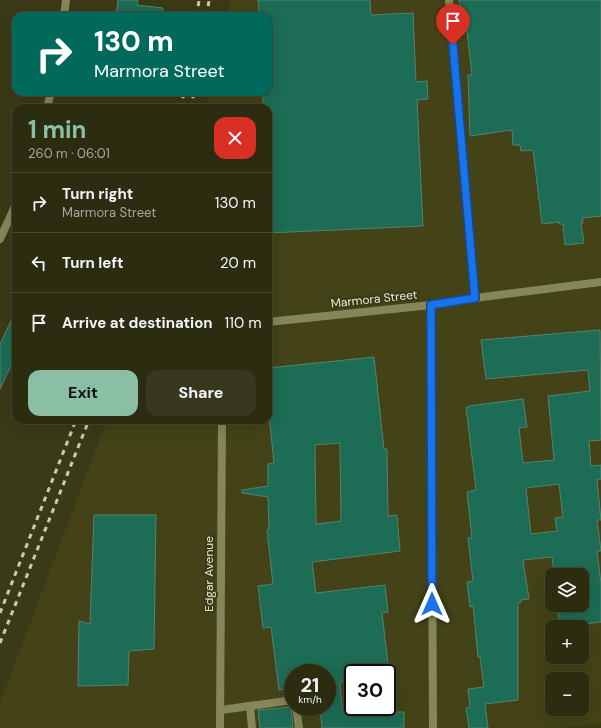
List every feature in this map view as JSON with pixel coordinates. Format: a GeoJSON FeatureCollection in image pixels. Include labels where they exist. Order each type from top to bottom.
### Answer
{"type":"FeatureCollection","features":[{"type":"Feature","properties":{"kind":"street"},"geometry":{"type":"LineString","coordinates":[[64,12],[66,0]]}},
{"type":"Feature","properties":{"kind":"street"},"geometry":{"type":"LineString","coordinates":[[449,0],[475,298]]}},
{"type":"Feature","properties":{"kind":"street"},"geometry":{"type":"LineString","coordinates":[[0,239],[12,213]]}},
{"type":"Feature","properties":{"kind":"street","name":"Marmora Street"},"geometry":{"type":"LineString","coordinates":[[272,322],[431,305],[601,282]]}},
{"type":"Feature","properties":{"kind":"street"},"geometry":{"type":"LineString","coordinates":[[431,305],[433,728]]}},
{"type":"Feature","properties":{"kind":"street","name":"Edgar Avenue"},"geometry":{"type":"LineString","coordinates":[[220,728],[222,424]]}},
{"type":"Feature","properties":{"kind":"street"},"geometry":{"type":"LineString","coordinates":[[220,710],[250,706],[274,705],[284,702]]}},
{"type":"Feature","properties":{"kind":"street"},"geometry":{"type":"LineString","coordinates":[[250,706],[252,728]]}},
{"type":"Feature","properties":{"kind":"street"},"geometry":{"type":"LineString","coordinates":[[297,716],[299,728]]}},
{"type":"Feature","properties":{"kind":"shaded area"},"geometry":{"type":"Polygon","coordinates":[[[230,0],[601,0],[601,723],[559,728],[0,728],[0,703],[105,424],[272,424],[272,104],[206,104],[208,96],[272,96],[272,12],[228,12],[230,0]]]}},
{"type":"Feature","properties":{"kind":"building"},"geometry":{"type":"Polygon","coordinates":[[[118,0],[138,0],[137,5],[163,8],[162,12],[116,12],[118,0]]]}},
{"type":"Feature","properties":{"kind":"building"},"geometry":{"type":"Polygon","coordinates":[[[258,0],[370,0],[371,15],[413,13],[416,82],[427,81],[428,99],[417,100],[423,226],[272,233],[272,104],[263,104],[263,96],[272,96],[272,12],[259,12],[258,0]]]}},
{"type":"Feature","properties":{"kind":"building"},"geometry":{"type":"Polygon","coordinates":[[[459,0],[601,0],[601,216],[582,218],[583,223],[581,223],[584,243],[565,245],[563,224],[559,224],[559,222],[542,224],[533,150],[521,151],[520,145],[513,145],[512,130],[470,136],[468,75],[472,75],[467,31],[463,31],[459,0]]]}},
{"type":"Feature","properties":{"kind":"building"},"geometry":{"type":"Polygon","coordinates":[[[12,318],[12,364],[0,389],[0,344],[12,318]]]}},
{"type":"Feature","properties":{"kind":"building"},"geometry":{"type":"Polygon","coordinates":[[[600,330],[601,440],[589,441],[591,466],[601,465],[601,479],[597,480],[601,520],[597,520],[601,551],[597,551],[601,583],[601,622],[589,623],[589,620],[559,620],[558,612],[589,612],[589,568],[553,568],[552,557],[523,560],[529,599],[521,600],[521,602],[518,603],[518,700],[485,704],[488,728],[469,728],[466,708],[470,707],[468,689],[484,687],[480,657],[478,657],[473,606],[470,607],[467,582],[473,581],[468,538],[472,538],[467,492],[476,490],[466,407],[523,399],[527,427],[519,428],[523,463],[554,460],[548,396],[590,391],[588,370],[486,379],[481,340],[600,330]],[[559,484],[526,488],[531,534],[557,531],[555,518],[563,517],[559,484]]]}},
{"type":"Feature","properties":{"kind":"building"},"geometry":{"type":"Polygon","coordinates":[[[374,357],[384,449],[387,449],[388,516],[397,515],[400,551],[312,562],[316,593],[385,585],[388,612],[382,613],[388,664],[344,664],[344,681],[340,682],[342,707],[344,707],[344,716],[396,716],[396,712],[404,712],[404,728],[322,728],[321,716],[336,716],[336,664],[284,664],[284,689],[279,690],[271,627],[263,628],[258,586],[273,584],[267,530],[269,529],[268,497],[242,493],[242,490],[268,486],[268,464],[274,463],[270,424],[272,424],[272,368],[374,357]],[[340,443],[315,445],[316,524],[341,521],[340,443]]]}},
{"type":"Feature","properties":{"kind":"building"},"geometry":{"type":"Polygon","coordinates":[[[94,515],[156,515],[154,649],[129,651],[128,685],[78,686],[79,621],[90,624],[94,515]]]}},
{"type":"Feature","properties":{"kind":"building"},"geometry":{"type":"Polygon","coordinates":[[[284,708],[284,716],[292,716],[293,728],[260,728],[258,710],[284,708]]]}},
{"type":"Feature","properties":{"kind":"railway"},"geometry":{"type":"LineString","coordinates":[[198,12],[199,0]]}},
{"type":"Feature","properties":{"kind":"railway"},"geometry":{"type":"LineString","coordinates":[[208,12],[209,0]]}},
{"type":"Feature","properties":{"kind":"railway"},"geometry":{"type":"LineString","coordinates":[[182,104],[183,96]]}},
{"type":"Feature","properties":{"kind":"railway"},"geometry":{"type":"LineString","coordinates":[[192,104],[193,96]]}},
{"type":"Feature","properties":{"kind":"railway"},"geometry":{"type":"LineString","coordinates":[[0,613],[74,424]]}},
{"type":"Feature","properties":{"kind":"railway"},"geometry":{"type":"LineString","coordinates":[[0,643],[87,424]]}},
{"type":"Feature","properties":{"kind":"route"},"geometry":{"type":"LineString","coordinates":[[432,604],[431,305],[475,298],[453,45]]}}]}
